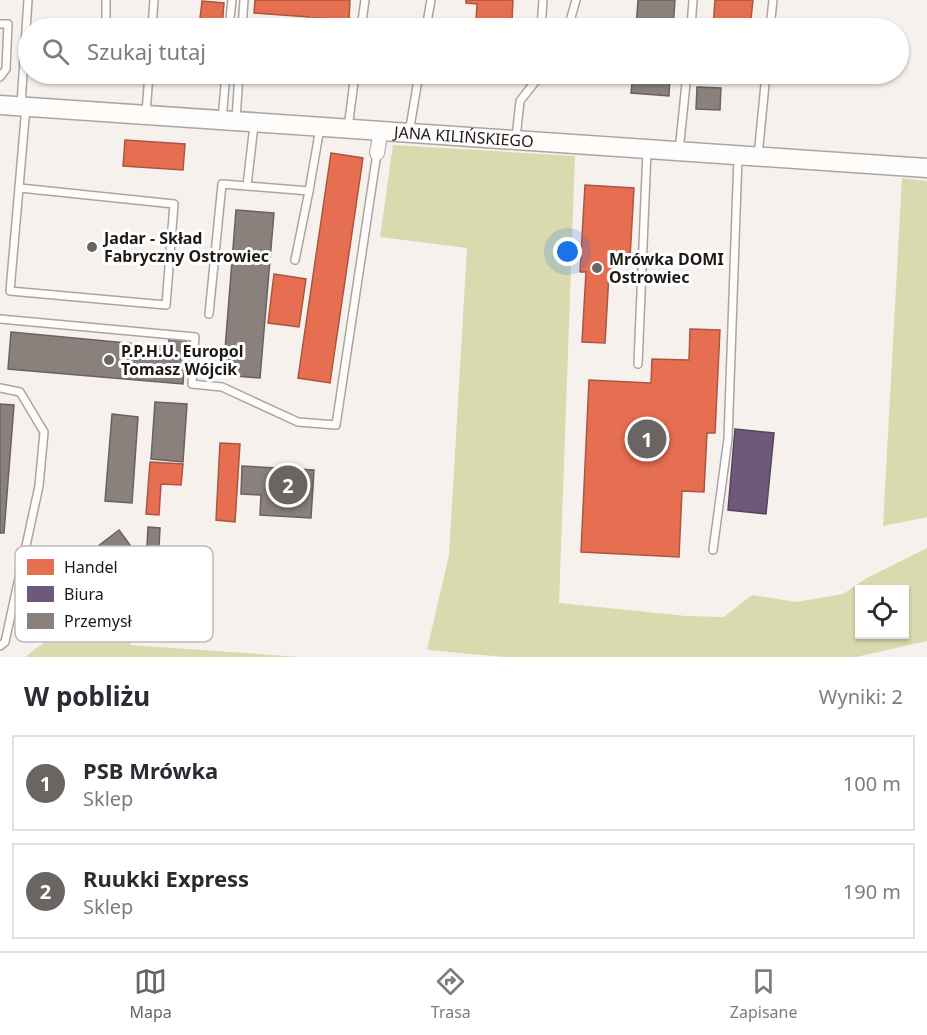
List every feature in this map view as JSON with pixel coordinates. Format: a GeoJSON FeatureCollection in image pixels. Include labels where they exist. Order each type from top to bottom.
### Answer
{"type":"FeatureCollection","features":[{"type":"Feature","properties":{"kind":"street","name":"JANA KILIŃSKIEGO"},"geometry":{"type":"LineString","coordinates":[[0,105],[927,168]]}},
{"type":"Feature","properties":{"kind":"street"},"geometry":{"type":"LineString","coordinates":[[377,153],[381,130]]}},
{"type":"Feature","properties":{"kind":"lane"},"geometry":{"type":"LineString","coordinates":[[27,18],[28,0]]}},
{"type":"Feature","properties":{"kind":"lane"},"geometry":{"type":"LineString","coordinates":[[106,0],[106,18]]}},
{"type":"Feature","properties":{"kind":"lane"},"geometry":{"type":"LineString","coordinates":[[153,18],[154,0]]}},
{"type":"Feature","properties":{"kind":"lane"},"geometry":{"type":"LineString","coordinates":[[231,18],[232,0]]}},
{"type":"Feature","properties":{"kind":"lane"},"geometry":{"type":"LineString","coordinates":[[243,18],[244,0]]}},
{"type":"Feature","properties":{"kind":"lane"},"geometry":{"type":"LineString","coordinates":[[362,18],[365,0]]}},
{"type":"Feature","properties":{"kind":"lane"},"geometry":{"type":"LineString","coordinates":[[428,18],[432,0]]}},
{"type":"Feature","properties":{"kind":"lane"},"geometry":{"type":"LineString","coordinates":[[542,18],[543,0]]}},
{"type":"Feature","properties":{"kind":"lane"},"geometry":{"type":"LineString","coordinates":[[571,18],[576,0]]}},
{"type":"Feature","properties":{"kind":"lane"},"geometry":{"type":"LineString","coordinates":[[692,18],[693,0]]}},
{"type":"Feature","properties":{"kind":"lane"},"geometry":{"type":"LineString","coordinates":[[771,18],[773,0]]}},
{"type":"Feature","properties":{"kind":"lane"},"geometry":{"type":"LineString","coordinates":[[0,24],[8,24],[6,69],[0,77]]}},
{"type":"Feature","properties":{"kind":"lane"},"geometry":{"type":"LineString","coordinates":[[20,188],[174,204],[166,305],[10,291],[20,188],[25,84]]}},
{"type":"Feature","properties":{"kind":"lane"},"geometry":{"type":"LineString","coordinates":[[146,115],[148,84]]}},
{"type":"Feature","properties":{"kind":"lane"},"geometry":{"type":"LineString","coordinates":[[228,84],[237,121],[247,186]]}},
{"type":"Feature","properties":{"kind":"lane"},"geometry":{"type":"LineString","coordinates":[[237,121],[239,84]]}},
{"type":"Feature","properties":{"kind":"lane"},"geometry":{"type":"LineString","coordinates":[[348,128],[354,84]]}},
{"type":"Feature","properties":{"kind":"lane"},"geometry":{"type":"LineString","coordinates":[[409,133],[416,84]]}},
{"type":"Feature","properties":{"kind":"lane"},"geometry":{"type":"LineString","coordinates":[[516,140],[520,101],[533,84]]}},
{"type":"Feature","properties":{"kind":"lane"},"geometry":{"type":"LineString","coordinates":[[680,151],[686,84]]}},
{"type":"Feature","properties":{"kind":"lane"},"geometry":{"type":"LineString","coordinates":[[758,156],[765,84]]}},
{"type":"Feature","properties":{"kind":"lane"},"geometry":{"type":"LineString","coordinates":[[295,260],[320,127]]}},
{"type":"Feature","properties":{"kind":"lane"},"geometry":{"type":"LineString","coordinates":[[638,364],[647,149]]}},
{"type":"Feature","properties":{"kind":"lane"},"geometry":{"type":"LineString","coordinates":[[0,319],[195,337],[192,384],[222,387],[298,422],[336,425],[377,153]]}},
{"type":"Feature","properties":{"kind":"lane"},"geometry":{"type":"LineString","coordinates":[[713,550],[728,439],[738,155]]}},
{"type":"Feature","properties":{"kind":"lane"},"geometry":{"type":"LineString","coordinates":[[209,314],[222,184],[309,191]]}},
{"type":"Feature","properties":{"kind":"lane"},"geometry":{"type":"LineString","coordinates":[[0,388],[20,392],[44,432],[39,486],[26,546]]}},
{"type":"Feature","properties":{"kind":"lane"},"geometry":{"type":"LineString","coordinates":[[0,646],[5,642],[15,596]]}},
{"type":"Feature","properties":{"kind":"green space"},"geometry":{"type":"Polygon","coordinates":[[[393,145],[575,156],[559,603],[686,616],[724,617],[752,595],[796,602],[843,594],[855,586],[855,639],[909,639],[909,585],[856,585],[927,548],[927,641],[856,657],[505,657],[427,650],[449,555],[467,248],[380,237],[393,145]]]}},
{"type":"Feature","properties":{"kind":"green space"},"geometry":{"type":"Polygon","coordinates":[[[902,178],[927,181],[927,517],[883,526],[902,178]]]}},
{"type":"Feature","properties":{"kind":"green space"},"geometry":{"type":"Polygon","coordinates":[[[45,642],[130,642],[130,645],[301,657],[25,657],[45,642]]]}},
{"type":"Feature","properties":{"kind":"building: Handel"},"geometry":{"type":"Polygon","coordinates":[[[255,0],[350,0],[349,18],[309,18],[254,13],[255,0]]]}},
{"type":"Feature","properties":{"kind":"building: Handel"},"geometry":{"type":"Polygon","coordinates":[[[466,0],[513,0],[512,18],[476,18],[477,4],[466,3],[466,0]]]}},
{"type":"Feature","properties":{"kind":"building: Handel"},"geometry":{"type":"Polygon","coordinates":[[[715,0],[753,0],[751,18],[714,18],[715,0]]]}},
{"type":"Feature","properties":{"kind":"building: Handel"},"geometry":{"type":"Polygon","coordinates":[[[202,1],[224,3],[223,18],[200,18],[202,1]]]}},
{"type":"Feature","properties":{"kind":"building: Handel"},"geometry":{"type":"Polygon","coordinates":[[[125,140],[185,144],[183,170],[123,166],[125,140]]]}},
{"type":"Feature","properties":{"kind":"building: Handel"},"geometry":{"type":"Polygon","coordinates":[[[331,153],[363,158],[330,383],[298,378],[331,153]]]}},
{"type":"Feature","properties":{"kind":"building: Handel","name":"Mrówka DOMI Ostrowiec"},"geometry":{"type":"Polygon","coordinates":[[[585,185],[634,188],[630,258],[615,257],[614,274],[609,274],[605,343],[582,342],[586,272],[580,272],[585,185]]]}},
{"type":"Feature","properties":{"kind":"building: Handel"},"geometry":{"type":"Polygon","coordinates":[[[274,274],[306,279],[299,327],[268,323],[274,274]]]}},
{"type":"Feature","properties":{"kind":"building: Handel"},"geometry":{"type":"Polygon","coordinates":[[[690,329],[720,330],[715,433],[707,433],[704,492],[682,491],[679,557],[581,552],[589,380],[651,383],[652,359],[689,360],[690,329]]]}},
{"type":"Feature","properties":{"kind":"building: Handel"},"geometry":{"type":"Polygon","coordinates":[[[220,443],[240,444],[235,522],[216,520],[220,443]]]}},
{"type":"Feature","properties":{"kind":"building: Handel"},"geometry":{"type":"Polygon","coordinates":[[[150,462],[183,464],[181,485],[161,484],[159,515],[146,514],[150,462]]]}},
{"type":"Feature","properties":{"kind":"building: Biura"},"geometry":{"type":"Polygon","coordinates":[[[735,429],[774,433],[766,514],[728,510],[735,429]]]}},
{"type":"Feature","properties":{"kind":"building: Przemysł"},"geometry":{"type":"Polygon","coordinates":[[[638,0],[675,0],[674,18],[637,18],[638,0]]]}},
{"type":"Feature","properties":{"kind":"building: Przemysł"},"geometry":{"type":"Polygon","coordinates":[[[632,84],[670,84],[669,96],[631,93],[632,84]]]}},
{"type":"Feature","properties":{"kind":"building: Przemysł"},"geometry":{"type":"Polygon","coordinates":[[[697,87],[721,88],[720,110],[696,109],[697,87]]]}},
{"type":"Feature","properties":{"kind":"building: Przemysł"},"geometry":{"type":"Polygon","coordinates":[[[236,210],[274,213],[260,378],[223,375],[236,210]]]}},
{"type":"Feature","properties":{"kind":"building: Przemysł"},"geometry":{"type":"Polygon","coordinates":[[[11,332],[169,347],[169,338],[186,340],[183,384],[8,369],[11,332]]]}},
{"type":"Feature","properties":{"kind":"building: Przemysł"},"geometry":{"type":"Polygon","coordinates":[[[155,402],[187,404],[183,462],[151,459],[155,402]]]}},
{"type":"Feature","properties":{"kind":"building: Przemysł"},"geometry":{"type":"Polygon","coordinates":[[[0,404],[14,405],[4,533],[0,533],[0,404]]]}},
{"type":"Feature","properties":{"kind":"building: Przemysł"},"geometry":{"type":"Polygon","coordinates":[[[112,414],[138,417],[132,503],[105,501],[112,414]]]}},
{"type":"Feature","properties":{"kind":"building: Przemysł"},"geometry":{"type":"Polygon","coordinates":[[[242,466],[314,470],[311,518],[260,515],[261,495],[241,494],[242,466]]]}},
{"type":"Feature","properties":{"kind":"building: Przemysł"},"geometry":{"type":"Polygon","coordinates":[[[148,527],[160,528],[159,546],[147,546],[148,527]]]}},
{"type":"Feature","properties":{"kind":"building: Przemysł"},"geometry":{"type":"Polygon","coordinates":[[[119,530],[131,546],[98,546],[119,530]]]}},
{"type":"Feature","properties":{"kind":"place","name":"Jadar - Skład Fabryczny Ostrowiec"},"geometry":{"type":"Point","coordinates":[92,247]}},
{"type":"Feature","properties":{"kind":"place","name":"Mrówka DOMI Ostrowiec"},"geometry":{"type":"Point","coordinates":[597,268]}},
{"type":"Feature","properties":{"kind":"place","name":"P.P.H.U. Europol Tomasz Wójcik"},"geometry":{"type":"Point","coordinates":[109,360]}},
{"type":"Feature","properties":{"kind":"place","name":"PSB Mrówka"},"geometry":{"type":"Point","coordinates":[647,439]}},
{"type":"Feature","properties":{"kind":"place","name":"Ruukki Express"},"geometry":{"type":"Point","coordinates":[288,485]}}]}
